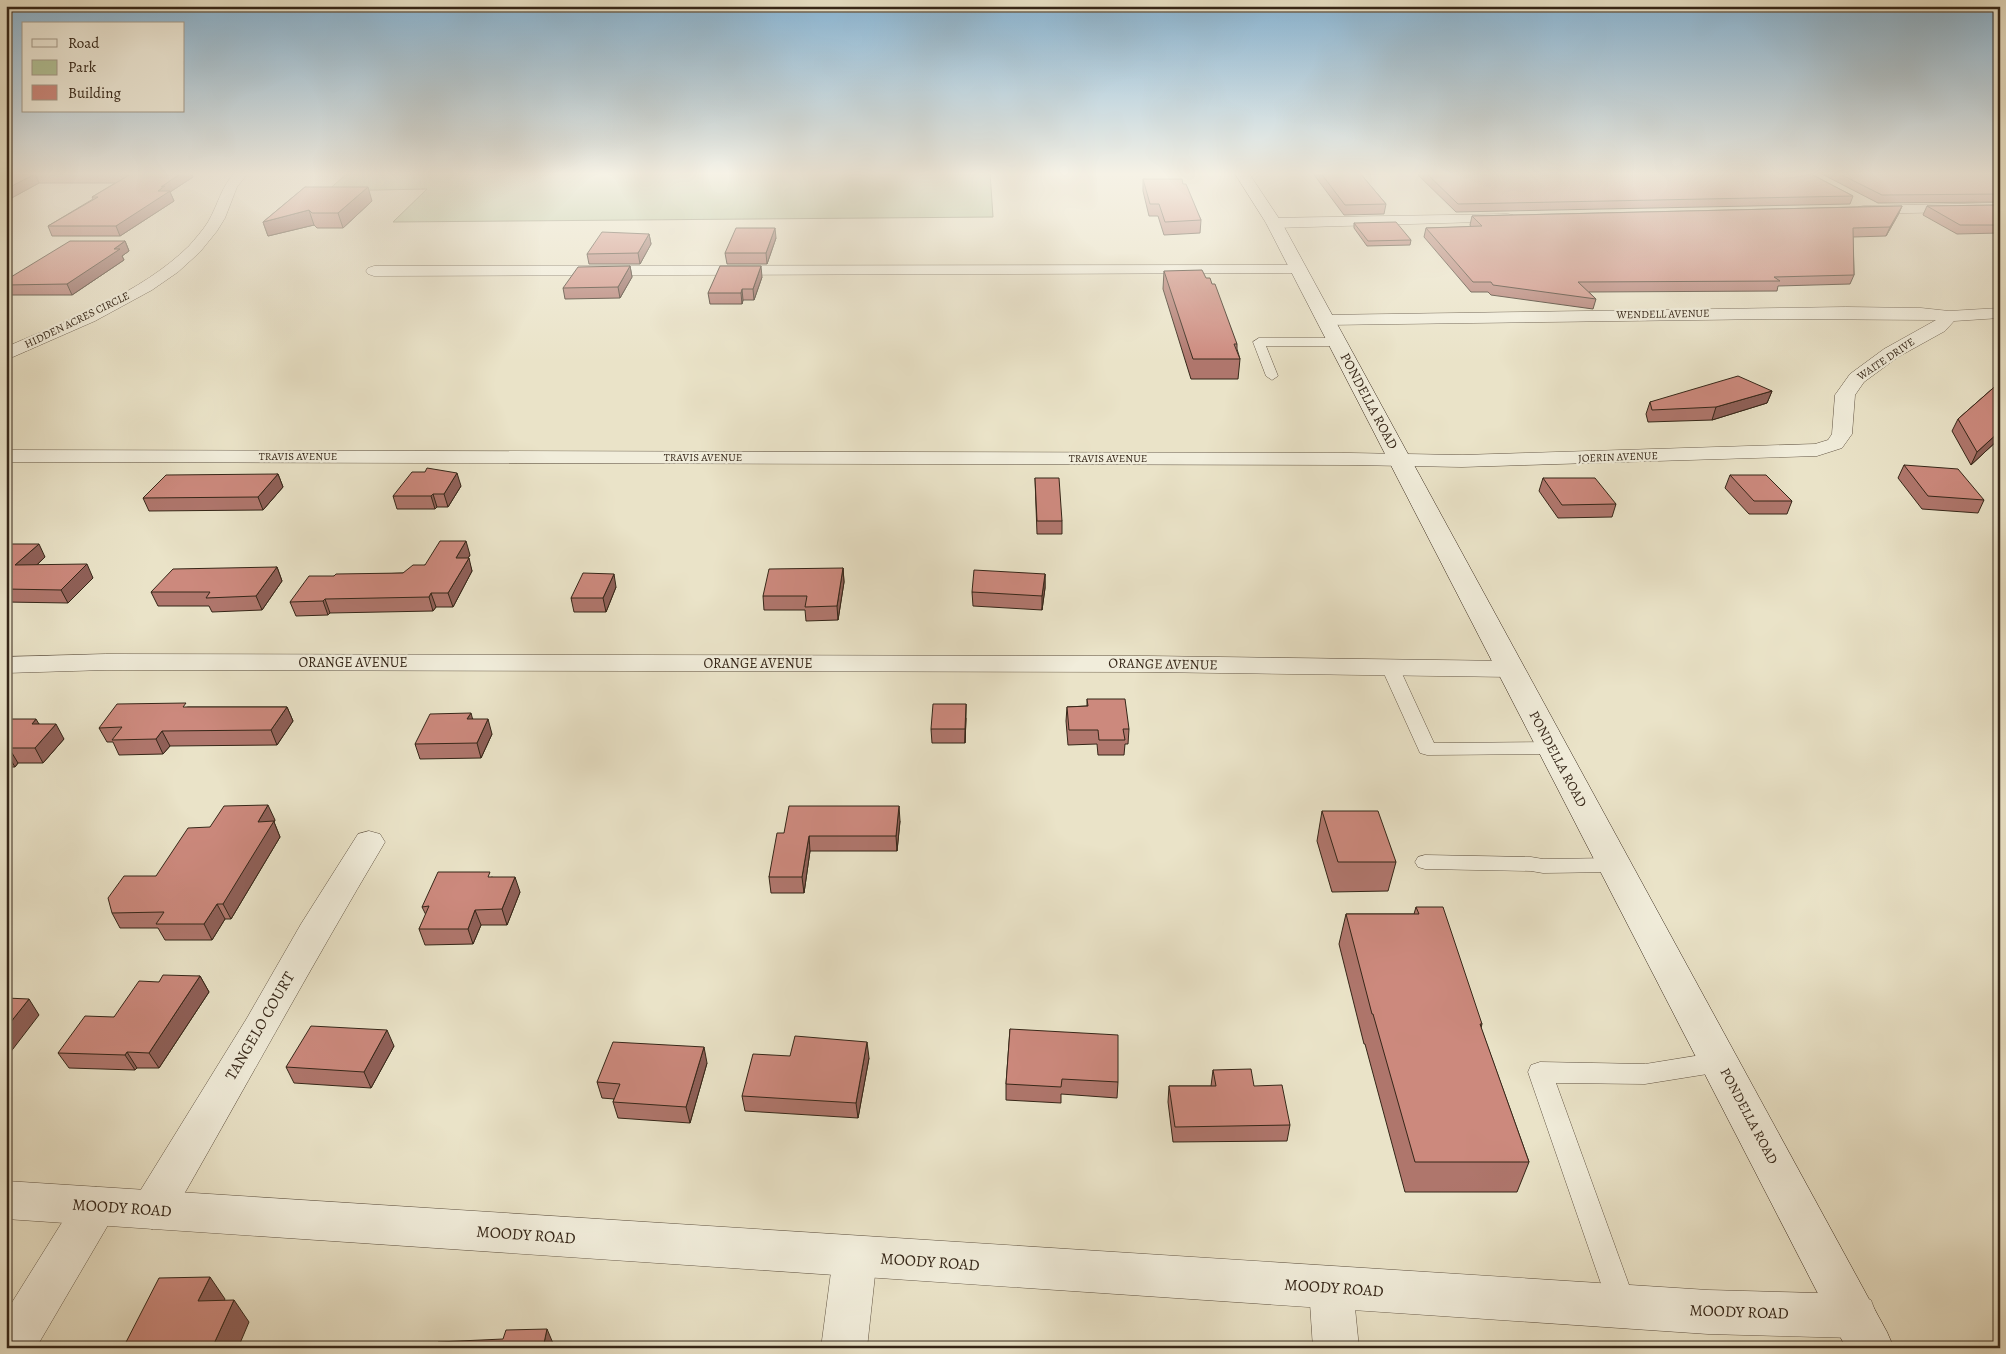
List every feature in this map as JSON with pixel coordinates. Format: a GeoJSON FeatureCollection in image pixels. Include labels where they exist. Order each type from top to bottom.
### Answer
{"type":"FeatureCollection","features":[{"type":"Feature","properties":{"kind":"street","name":"HIDDEN ACRES CIRCLE"},"geometry":{"type":"LineString","coordinates":[[6,354],[95,314],[132,293],[188,254],[205,235]]}},
{"type":"Feature","properties":{"kind":"street","name":"PONDELLA ROAD"},"geometry":{"type":"LineString","coordinates":[[1280,235],[1863,1332]]}},
{"type":"Feature","properties":{"kind":"street"},"geometry":{"type":"LineString","coordinates":[[374,271],[1299,270]]}},
{"type":"Feature","properties":{"kind":"street","name":"WENDELL AVENUE"},"geometry":{"type":"LineString","coordinates":[[1332,331],[1803,312],[1921,313],[1949,316],[2000,313]]}},
{"type":"Feature","properties":{"kind":"street","name":"WAITE DRIVE"},"geometry":{"type":"LineString","coordinates":[[1835,444],[1842,434],[1843,405],[1850,386],[1857,378],[1891,353],[1939,327],[1949,316]]}},
{"type":"Feature","properties":{"kind":"street","name":"JOERIN AVENUE"},"geometry":{"type":"LineString","coordinates":[[1400,460],[1462,461],[1817,450],[1835,444]]}},
{"type":"Feature","properties":{"kind":"street","name":"TRAVIS AVENUE"},"geometry":{"type":"LineString","coordinates":[[6,456],[1400,460]]}},
{"type":"Feature","properties":{"kind":"street","name":"ORANGE AVENUE"},"geometry":{"type":"LineString","coordinates":[[6,665],[156,662],[1148,664],[1511,669]]}},
{"type":"Feature","properties":{"kind":"street","name":"TANGELO COURT"},"geometry":{"type":"LineString","coordinates":[[152,1210],[260,1029],[313,933],[369,842]]}},
{"type":"Feature","properties":{"kind":"street","name":"MOODY ROAD"},"geometry":{"type":"LineString","coordinates":[[6,1200],[1708,1312],[1863,1332]]}},
{"type":"Feature","properties":{"kind":"street"},"geometry":{"type":"LineString","coordinates":[[10,1348],[96,1206]]}},
{"type":"Feature","properties":{"kind":"street"},"geometry":{"type":"LineString","coordinates":[[844,1348],[855,1256]]}},
{"type":"Feature","properties":{"kind":"street"},"geometry":{"type":"LineString","coordinates":[[1331,1288],[1336,1348]]}},
{"type":"Feature","properties":{"kind":"lane"},"geometry":{"type":"LineString","coordinates":[[1272,376],[1259,342],[1332,331]]}},
{"type":"Feature","properties":{"kind":"lane"},"geometry":{"type":"LineString","coordinates":[[1390,667],[1428,749],[1553,748]]}},
{"type":"Feature","properties":{"kind":"lane"},"geometry":{"type":"LineString","coordinates":[[1426,862],[1531,864],[1543,866],[1615,865]]}},
{"type":"Feature","properties":{"kind":"lane"},"geometry":{"type":"LineString","coordinates":[[1623,1307],[1540,1072],[1645,1074],[1720,1062]]}},
{"type":"Feature","properties":{"kind":"building"},"geometry":{"type":"Polygon","coordinates":[[[600,235],[648,235],[638,253],[587,254],[600,235]]]}},
{"type":"Feature","properties":{"kind":"building"},"geometry":{"type":"Polygon","coordinates":[[[733,235],[772,235],[766,253],[725,253],[733,235]]]}},
{"type":"Feature","properties":{"kind":"building"},"geometry":{"type":"Polygon","coordinates":[[[1363,235],[1407,235],[1411,240],[1368,241],[1363,235]]]}},
{"type":"Feature","properties":{"kind":"building"},"geometry":{"type":"Polygon","coordinates":[[[1432,235],[1853,235],[1854,275],[1774,277],[1780,281],[1578,282],[1596,299],[1493,285],[1491,282],[1473,282],[1432,235]]]}},
{"type":"Feature","properties":{"kind":"building"},"geometry":{"type":"Polygon","coordinates":[[[70,241],[125,241],[114,249],[120,249],[67,284],[6,285],[6,280],[70,241]]]}},
{"type":"Feature","properties":{"kind":"building"},"geometry":{"type":"Polygon","coordinates":[[[630,266],[618,287],[563,288],[578,267],[630,266]]]}},
{"type":"Feature","properties":{"kind":"building"},"geometry":{"type":"Polygon","coordinates":[[[720,266],[761,266],[753,289],[742,289],[741,293],[708,293],[720,266]]]}},
{"type":"Feature","properties":{"kind":"building"},"geometry":{"type":"Polygon","coordinates":[[[1202,270],[1206,278],[1210,278],[1212,284],[1215,284],[1237,344],[1234,344],[1240,359],[1193,359],[1164,271],[1202,270]]]}},
{"type":"Feature","properties":{"kind":"building"},"geometry":{"type":"Polygon","coordinates":[[[1738,376],[1772,391],[1716,407],[1652,410],[1650,402],[1738,376]]]}},
{"type":"Feature","properties":{"kind":"building"},"geometry":{"type":"Polygon","coordinates":[[[2000,382],[2000,431],[1977,452],[1958,419],[2000,382]]]}},
{"type":"Feature","properties":{"kind":"building"},"geometry":{"type":"Polygon","coordinates":[[[1904,465],[1958,469],[1984,500],[1928,496],[1904,465]]]}},
{"type":"Feature","properties":{"kind":"building"},"geometry":{"type":"Polygon","coordinates":[[[427,468],[457,473],[444,494],[393,496],[412,472],[425,472],[427,468]]]}},
{"type":"Feature","properties":{"kind":"building"},"geometry":{"type":"Polygon","coordinates":[[[278,474],[258,497],[143,498],[166,475],[278,474]]]}},
{"type":"Feature","properties":{"kind":"building"},"geometry":{"type":"Polygon","coordinates":[[[1730,475],[1766,475],[1792,501],[1754,501],[1730,475]]]}},
{"type":"Feature","properties":{"kind":"building"},"geometry":{"type":"Polygon","coordinates":[[[1035,478],[1059,478],[1062,521],[1037,521],[1035,478]]]}},
{"type":"Feature","properties":{"kind":"building"},"geometry":{"type":"Polygon","coordinates":[[[1543,478],[1595,478],[1616,504],[1562,505],[1543,478]]]}},
{"type":"Feature","properties":{"kind":"building"},"geometry":{"type":"Polygon","coordinates":[[[440,541],[466,541],[456,558],[469,558],[448,593],[431,593],[429,597],[325,599],[323,601],[290,602],[309,576],[403,573],[413,565],[425,565],[440,541]]]}},
{"type":"Feature","properties":{"kind":"building"},"geometry":{"type":"Polygon","coordinates":[[[6,544],[39,544],[15,565],[87,564],[61,590],[6,589],[6,544]]]}},
{"type":"Feature","properties":{"kind":"building"},"geometry":{"type":"Polygon","coordinates":[[[277,567],[256,596],[206,598],[210,592],[151,592],[173,569],[277,567]]]}},
{"type":"Feature","properties":{"kind":"building"},"geometry":{"type":"Polygon","coordinates":[[[843,568],[837,606],[805,607],[807,596],[763,596],[769,569],[843,568]]]}},
{"type":"Feature","properties":{"kind":"building"},"geometry":{"type":"Polygon","coordinates":[[[974,570],[1045,574],[1042,596],[972,592],[974,570]]]}},
{"type":"Feature","properties":{"kind":"building"},"geometry":{"type":"Polygon","coordinates":[[[583,573],[614,574],[603,598],[571,598],[583,573]]]}},
{"type":"Feature","properties":{"kind":"building"},"geometry":{"type":"Polygon","coordinates":[[[1087,699],[1125,699],[1129,729],[1123,729],[1125,740],[1099,740],[1098,730],[1069,730],[1067,707],[1088,706],[1087,699]]]}},
{"type":"Feature","properties":{"kind":"building"},"geometry":{"type":"Polygon","coordinates":[[[186,703],[183,707],[287,707],[271,730],[162,731],[156,739],[112,740],[122,727],[99,728],[117,704],[186,703]]]}},
{"type":"Feature","properties":{"kind":"building"},"geometry":{"type":"Polygon","coordinates":[[[933,704],[966,704],[965,729],[931,729],[933,704]]]}},
{"type":"Feature","properties":{"kind":"building"},"geometry":{"type":"Polygon","coordinates":[[[471,713],[467,719],[488,719],[477,743],[415,744],[430,714],[471,713]]]}},
{"type":"Feature","properties":{"kind":"building"},"geometry":{"type":"Polygon","coordinates":[[[6,719],[36,719],[32,724],[56,724],[35,748],[9,748],[6,752],[6,719]]]}},
{"type":"Feature","properties":{"kind":"building"},"geometry":{"type":"Polygon","coordinates":[[[268,805],[258,822],[274,821],[223,904],[217,904],[204,924],[156,924],[164,912],[112,913],[108,898],[124,876],[156,876],[188,828],[210,827],[224,806],[268,805]]]}},
{"type":"Feature","properties":{"kind":"building"},"geometry":{"type":"Polygon","coordinates":[[[789,806],[899,806],[896,836],[809,836],[802,877],[769,877],[777,833],[784,833],[789,806]]]}},
{"type":"Feature","properties":{"kind":"building"},"geometry":{"type":"Polygon","coordinates":[[[1322,811],[1378,811],[1396,862],[1338,862],[1322,811]]]}},
{"type":"Feature","properties":{"kind":"building"},"geometry":{"type":"Polygon","coordinates":[[[438,872],[490,872],[488,877],[515,877],[502,909],[475,910],[468,929],[419,929],[429,906],[422,907],[438,872]]]}},
{"type":"Feature","properties":{"kind":"building"},"geometry":{"type":"Polygon","coordinates":[[[1416,907],[1443,907],[1482,1024],[1480,1024],[1529,1162],[1415,1162],[1372,1014],[1346,914],[1419,914],[1416,907]]]}},
{"type":"Feature","properties":{"kind":"building"},"geometry":{"type":"Polygon","coordinates":[[[163,975],[200,976],[149,1053],[127,1052],[125,1055],[58,1053],[85,1016],[114,1017],[139,981],[159,982],[163,975]]]}},
{"type":"Feature","properties":{"kind":"building"},"geometry":{"type":"Polygon","coordinates":[[[6,998],[29,999],[6,1028],[6,998]]]}},
{"type":"Feature","properties":{"kind":"building"},"geometry":{"type":"Polygon","coordinates":[[[311,1026],[387,1030],[364,1072],[286,1067],[311,1026]]]}},
{"type":"Feature","properties":{"kind":"building"},"geometry":{"type":"Polygon","coordinates":[[[1010,1029],[1118,1035],[1118,1082],[1062,1079],[1061,1087],[1006,1084],[1010,1029]]]}},
{"type":"Feature","properties":{"kind":"building"},"geometry":{"type":"Polygon","coordinates":[[[795,1036],[867,1042],[856,1103],[742,1096],[753,1054],[790,1056],[795,1036]]]}},
{"type":"Feature","properties":{"kind":"building"},"geometry":{"type":"Polygon","coordinates":[[[613,1042],[704,1047],[686,1107],[613,1102],[620,1084],[597,1082],[613,1042]]]}},
{"type":"Feature","properties":{"kind":"building"},"geometry":{"type":"Polygon","coordinates":[[[1251,1069],[1254,1086],[1282,1085],[1290,1125],[1175,1127],[1169,1086],[1216,1086],[1213,1070],[1251,1069]]]}},
{"type":"Feature","properties":{"kind":"building"},"geometry":{"type":"Polygon","coordinates":[[[210,1277],[198,1301],[234,1300],[212,1348],[123,1348],[159,1278],[210,1277]]]}},
{"type":"Feature","properties":{"kind":"building"},"geometry":{"type":"Polygon","coordinates":[[[547,1329],[543,1348],[436,1348],[438,1342],[503,1339],[506,1330],[547,1329]]]}},
{"type":"Feature","properties":{"kind":"building"},"geometry":{"type":"Polygon","coordinates":[[[587,1346],[587,1348],[543,1348],[587,1346]]]}}]}
